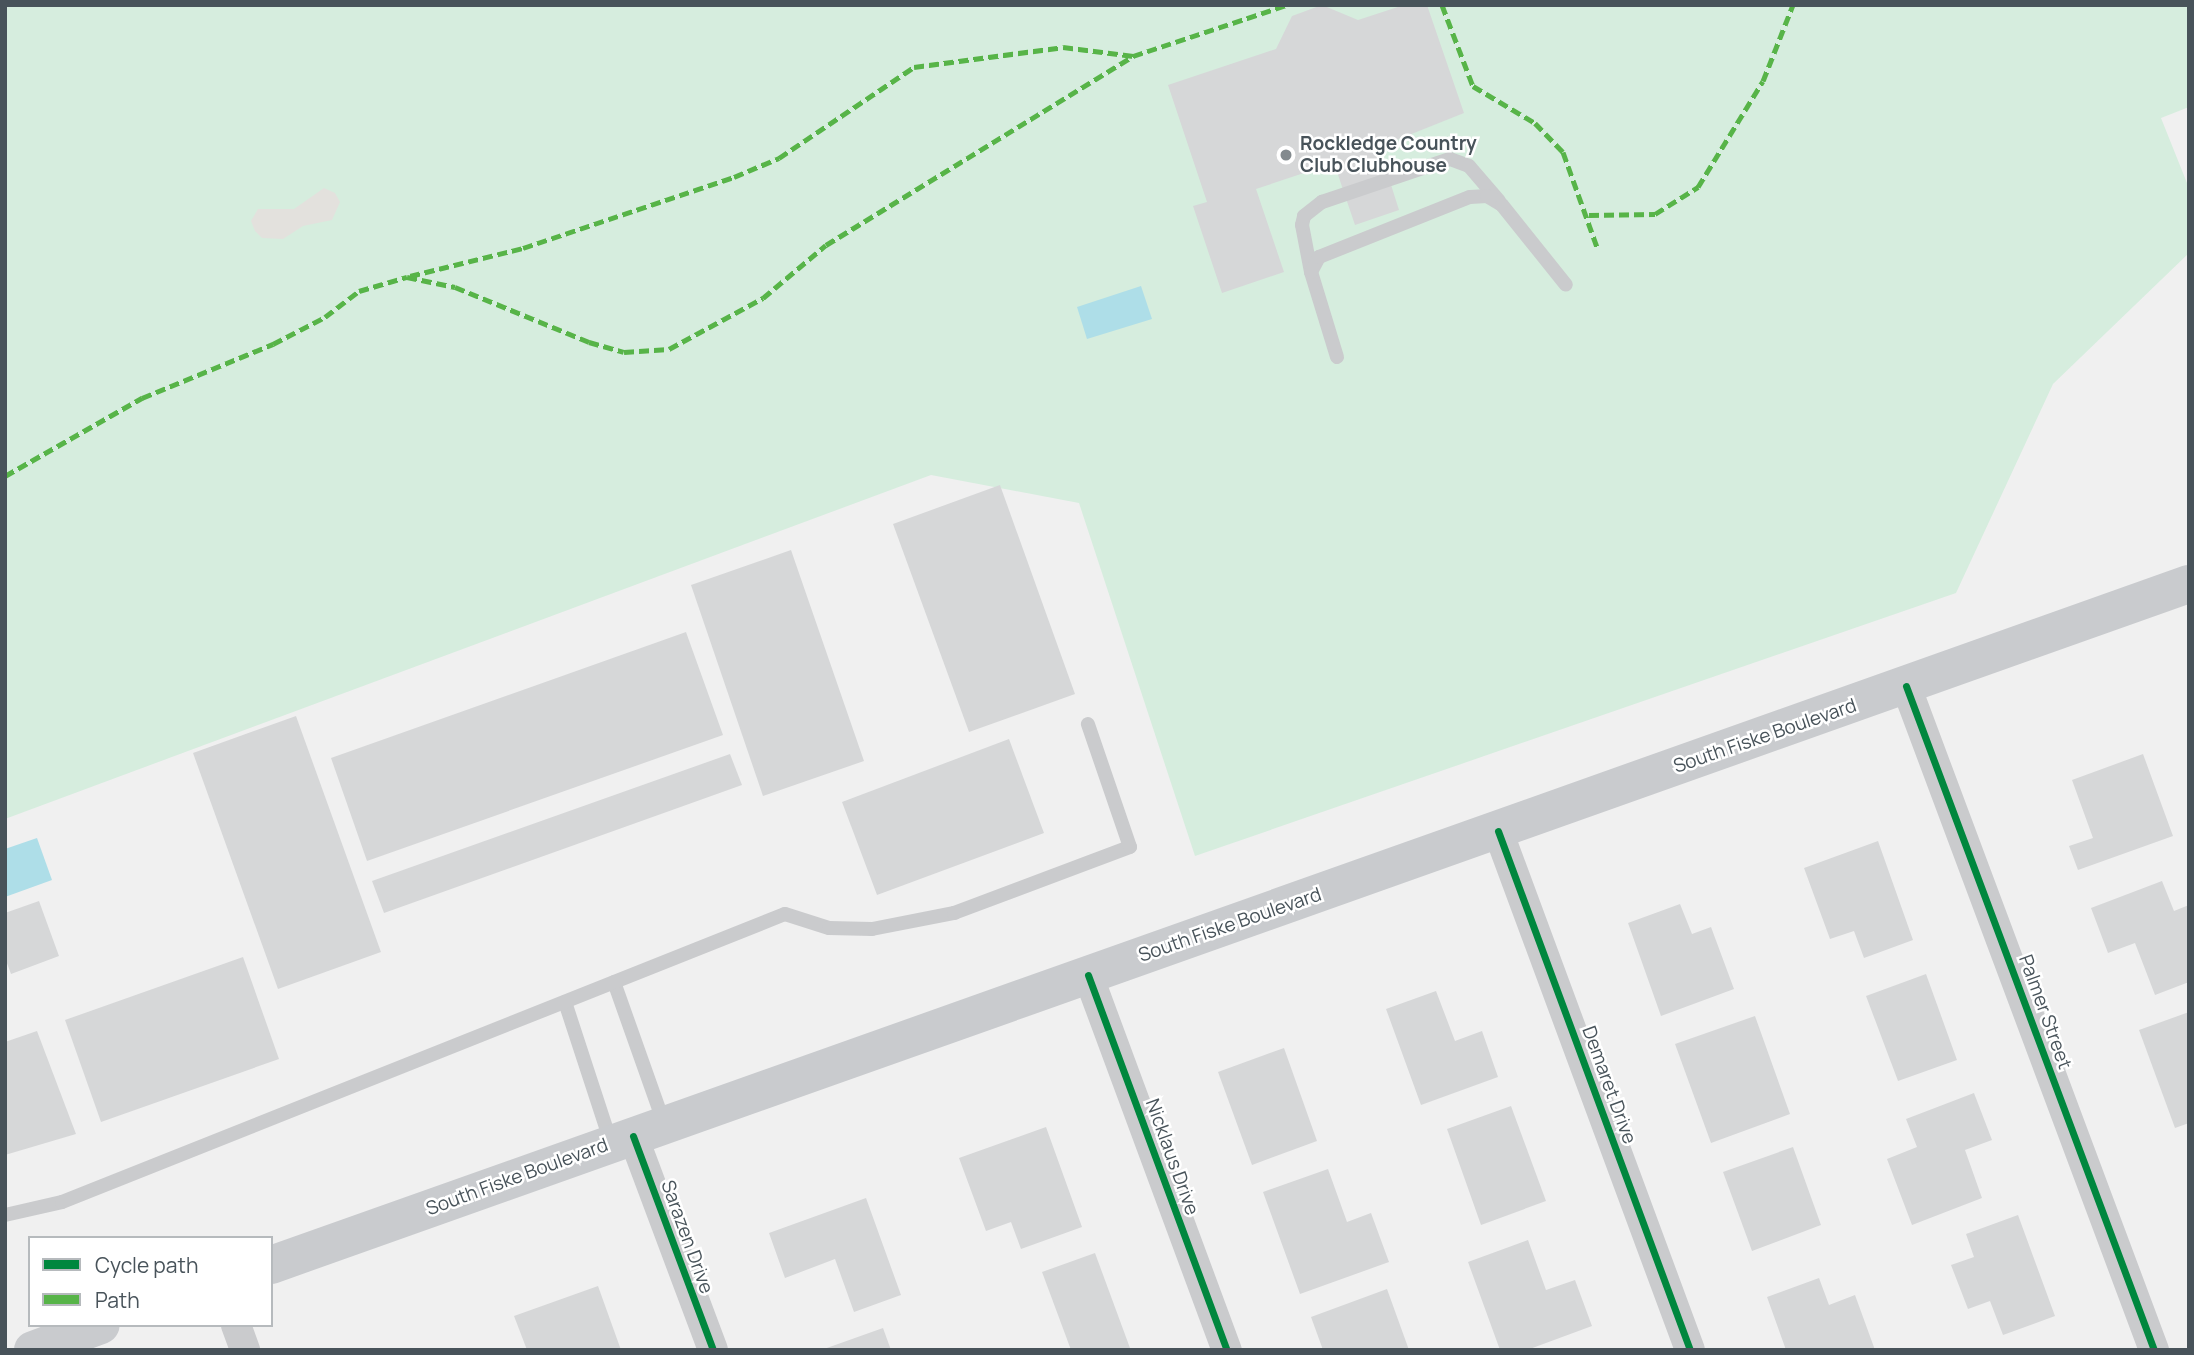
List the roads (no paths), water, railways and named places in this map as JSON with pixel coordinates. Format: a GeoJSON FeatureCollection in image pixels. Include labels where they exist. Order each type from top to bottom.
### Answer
{"type":"FeatureCollection","features":[{"type":"Feature","properties":{"kind":"main road","name":"South Fiske Boulevard"},"geometry":{"type":"LineString","coordinates":[[273,1264],[2189,584]]}},
{"type":"Feature","properties":{"kind":"main road"},"geometry":{"type":"LineString","coordinates":[[33,1350],[96,1327]]}},
{"type":"Feature","properties":{"kind":"street","name":"Palmer Street"},"geometry":{"type":"LineString","coordinates":[[1906,686],[2154,1350]]}},
{"type":"Feature","properties":{"kind":"street","name":"Demaret Drive"},"geometry":{"type":"LineString","coordinates":[[1497,831],[1690,1350]]}},
{"type":"Feature","properties":{"kind":"street","name":"Nicklaus Drive"},"geometry":{"type":"LineString","coordinates":[[1088,975],[1227,1350]]}},
{"type":"Feature","properties":{"kind":"street","name":"Sarazen Drive"},"geometry":{"type":"LineString","coordinates":[[636,1134],[713,1350]]}},
{"type":"Feature","properties":{"kind":"street"},"geometry":{"type":"LineString","coordinates":[[237,1327],[245,1350]]}},
{"type":"Feature","properties":{"kind":"lane"},"geometry":{"type":"LineString","coordinates":[[1338,357],[1311,272],[1304,216],[1322,202],[1450,159],[1469,166],[1566,285]]}},
{"type":"Feature","properties":{"kind":"lane"},"geometry":{"type":"LineString","coordinates":[[1311,272],[1319,257],[1331,248],[1470,197],[1487,196],[1502,205]]}},
{"type":"Feature","properties":{"kind":"lane"},"geometry":{"type":"LineString","coordinates":[[5,1215],[62,1202],[785,914],[829,928],[872,929],[954,913],[1130,847],[1088,724]]}},
{"type":"Feature","properties":{"kind":"lane"},"geometry":{"type":"LineString","coordinates":[[614,982],[636,1134]]}},
{"type":"Feature","properties":{"kind":"lane"},"geometry":{"type":"LineString","coordinates":[[565,1002],[636,1134]]}},
{"type":"Feature","properties":{"kind":"water"},"geometry":{"type":"Polygon","coordinates":[[[1141,286],[1152,319],[1087,339],[1077,307],[1141,286]]]}},
{"type":"Feature","properties":{"kind":"water"},"geometry":{"type":"Polygon","coordinates":[[[37,838],[52,880],[5,897],[5,849],[37,838]]]}},
{"type":"Feature","properties":{"kind":"place","name":"Rockledge Country Club Clubhouse"},"geometry":{"type":"Point","coordinates":[1286,155]}}]}
